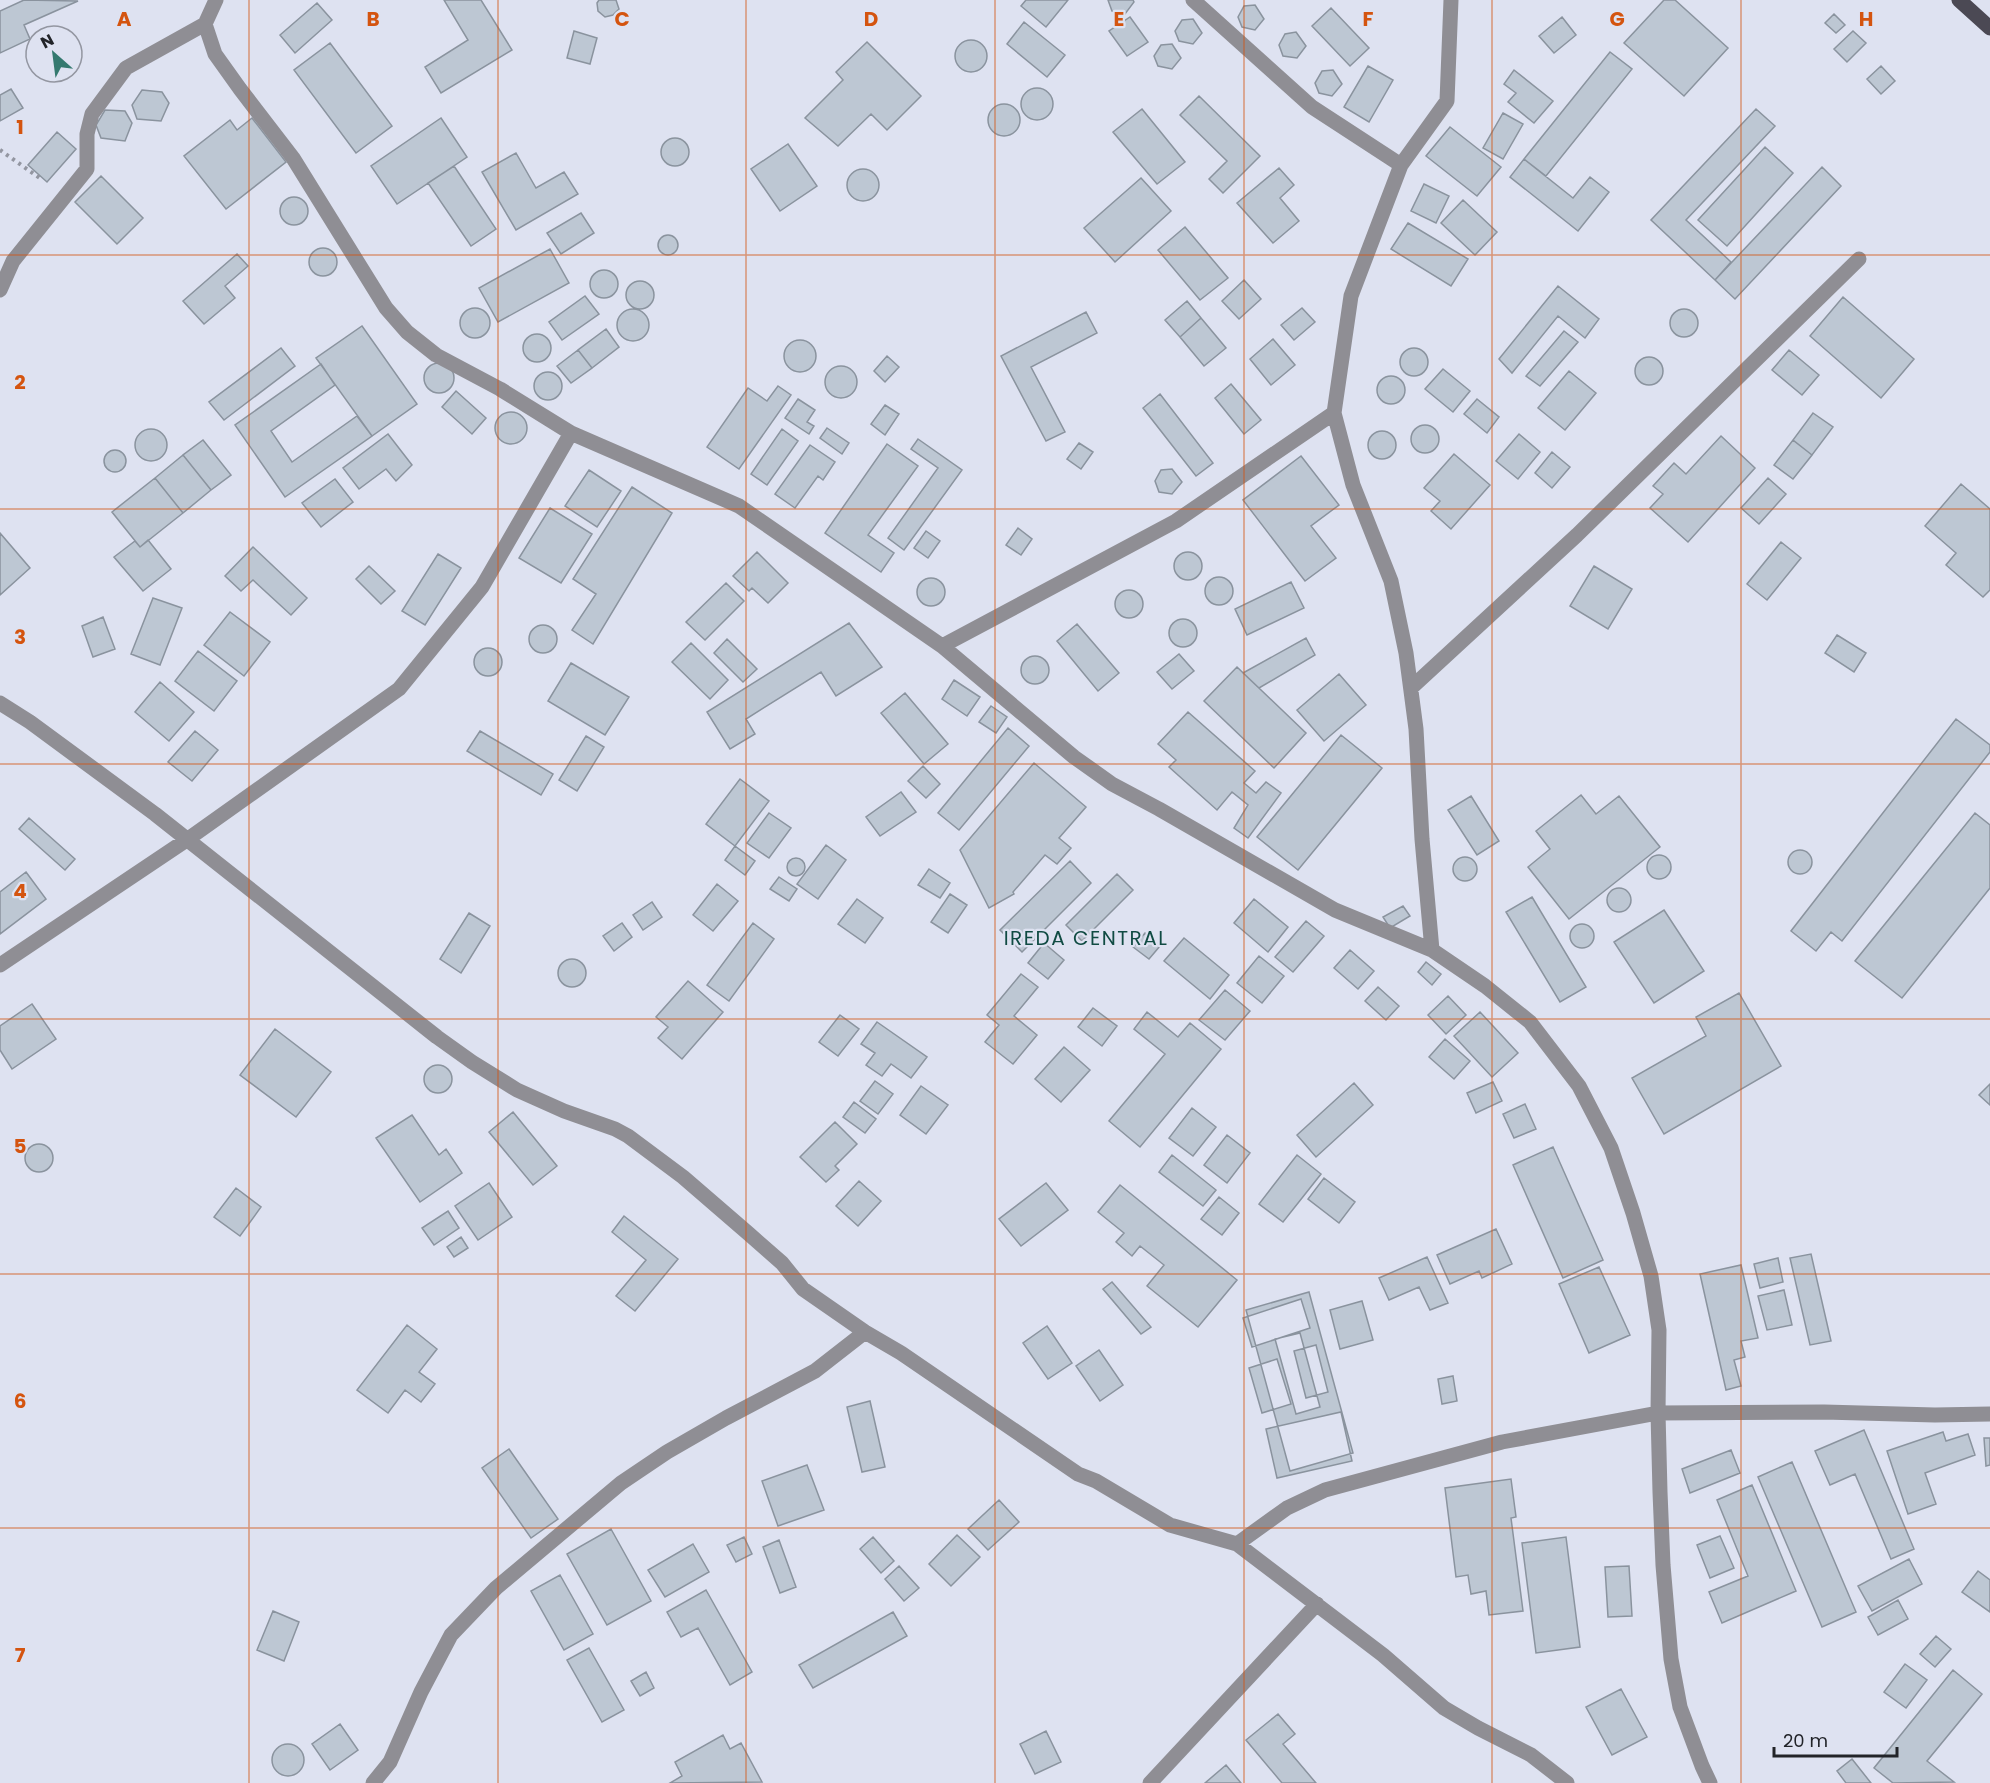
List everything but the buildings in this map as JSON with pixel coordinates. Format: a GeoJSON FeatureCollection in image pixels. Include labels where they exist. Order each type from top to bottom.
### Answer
{"type":"FeatureCollection","features":[{"type":"Feature","properties":{"kind":"main road"},"geometry":{"type":"LineString","coordinates":[[1959,0],[1990,28]]}},
{"type":"Feature","properties":{"kind":"street"},"geometry":{"type":"LineString","coordinates":[[0,290],[14,261],[87,169],[87,134],[92,114],[126,68],[205,24],[216,0]]}},
{"type":"Feature","properties":{"kind":"street"},"geometry":{"type":"LineString","coordinates":[[1193,0],[1312,107],[1401,165]]}},
{"type":"Feature","properties":{"kind":"street"},"geometry":{"type":"LineString","coordinates":[[1432,950],[1422,839],[1416,729],[1406,653],[1391,581],[1353,485],[1334,413],[1351,297],[1401,165],[1447,101],[1451,0]]}},
{"type":"Feature","properties":{"kind":"street"},"geometry":{"type":"LineString","coordinates":[[205,24],[215,54],[293,158],[386,308],[400,324],[436,355],[500,389],[572,433],[739,506],[942,646],[1074,757],[1112,784],[1159,808],[1335,910],[1432,950],[1485,986],[1530,1022],[1580,1086],[1611,1148],[1651,1276],[1659,1330],[1658,1413],[1663,1565],[1671,1659],[1680,1707],[1710,1783]]}},
{"type":"Feature","properties":{"kind":"street"},"geometry":{"type":"LineString","coordinates":[[1410,688],[1577,536],[1859,259]]}},
{"type":"Feature","properties":{"kind":"street"},"geometry":{"type":"LineString","coordinates":[[942,646],[1176,521],[1334,413]]}},
{"type":"Feature","properties":{"kind":"street"},"geometry":{"type":"LineString","coordinates":[[0,965],[188,839],[399,689],[482,586],[572,433]]}},
{"type":"Feature","properties":{"kind":"street"},"geometry":{"type":"LineString","coordinates":[[0,703],[30,722],[188,839],[427,1030],[472,1062],[518,1090],[628,1136],[683,1177],[749,1234],[782,1263],[804,1289],[866,1332],[902,1353],[1078,1474],[1096,1481],[1170,1525],[1237,1544],[1383,1655],[1444,1708],[1531,1755],[1567,1783]]}},
{"type":"Feature","properties":{"kind":"street"},"geometry":{"type":"LineString","coordinates":[[374,1783],[390,1762],[420,1692],[451,1635],[496,1588],[621,1483],[726,1418],[815,1371],[866,1332]]}},
{"type":"Feature","properties":{"kind":"street"},"geometry":{"type":"LineString","coordinates":[[1237,1544],[1287,1508],[1324,1490],[1502,1442],[1658,1413],[1990,1414]]}},
{"type":"Feature","properties":{"kind":"street"},"geometry":{"type":"LineString","coordinates":[[1150,1783],[1317,1604]]}},
{"type":"Feature","properties":{"kind":"path"},"geometry":{"type":"LineString","coordinates":[[0,150],[65,195]]}},
{"type":"Feature","properties":{"kind":"district","name":"IREDA CENTRAL"},"geometry":{"type":"Point","coordinates":[1086,938]}}]}
